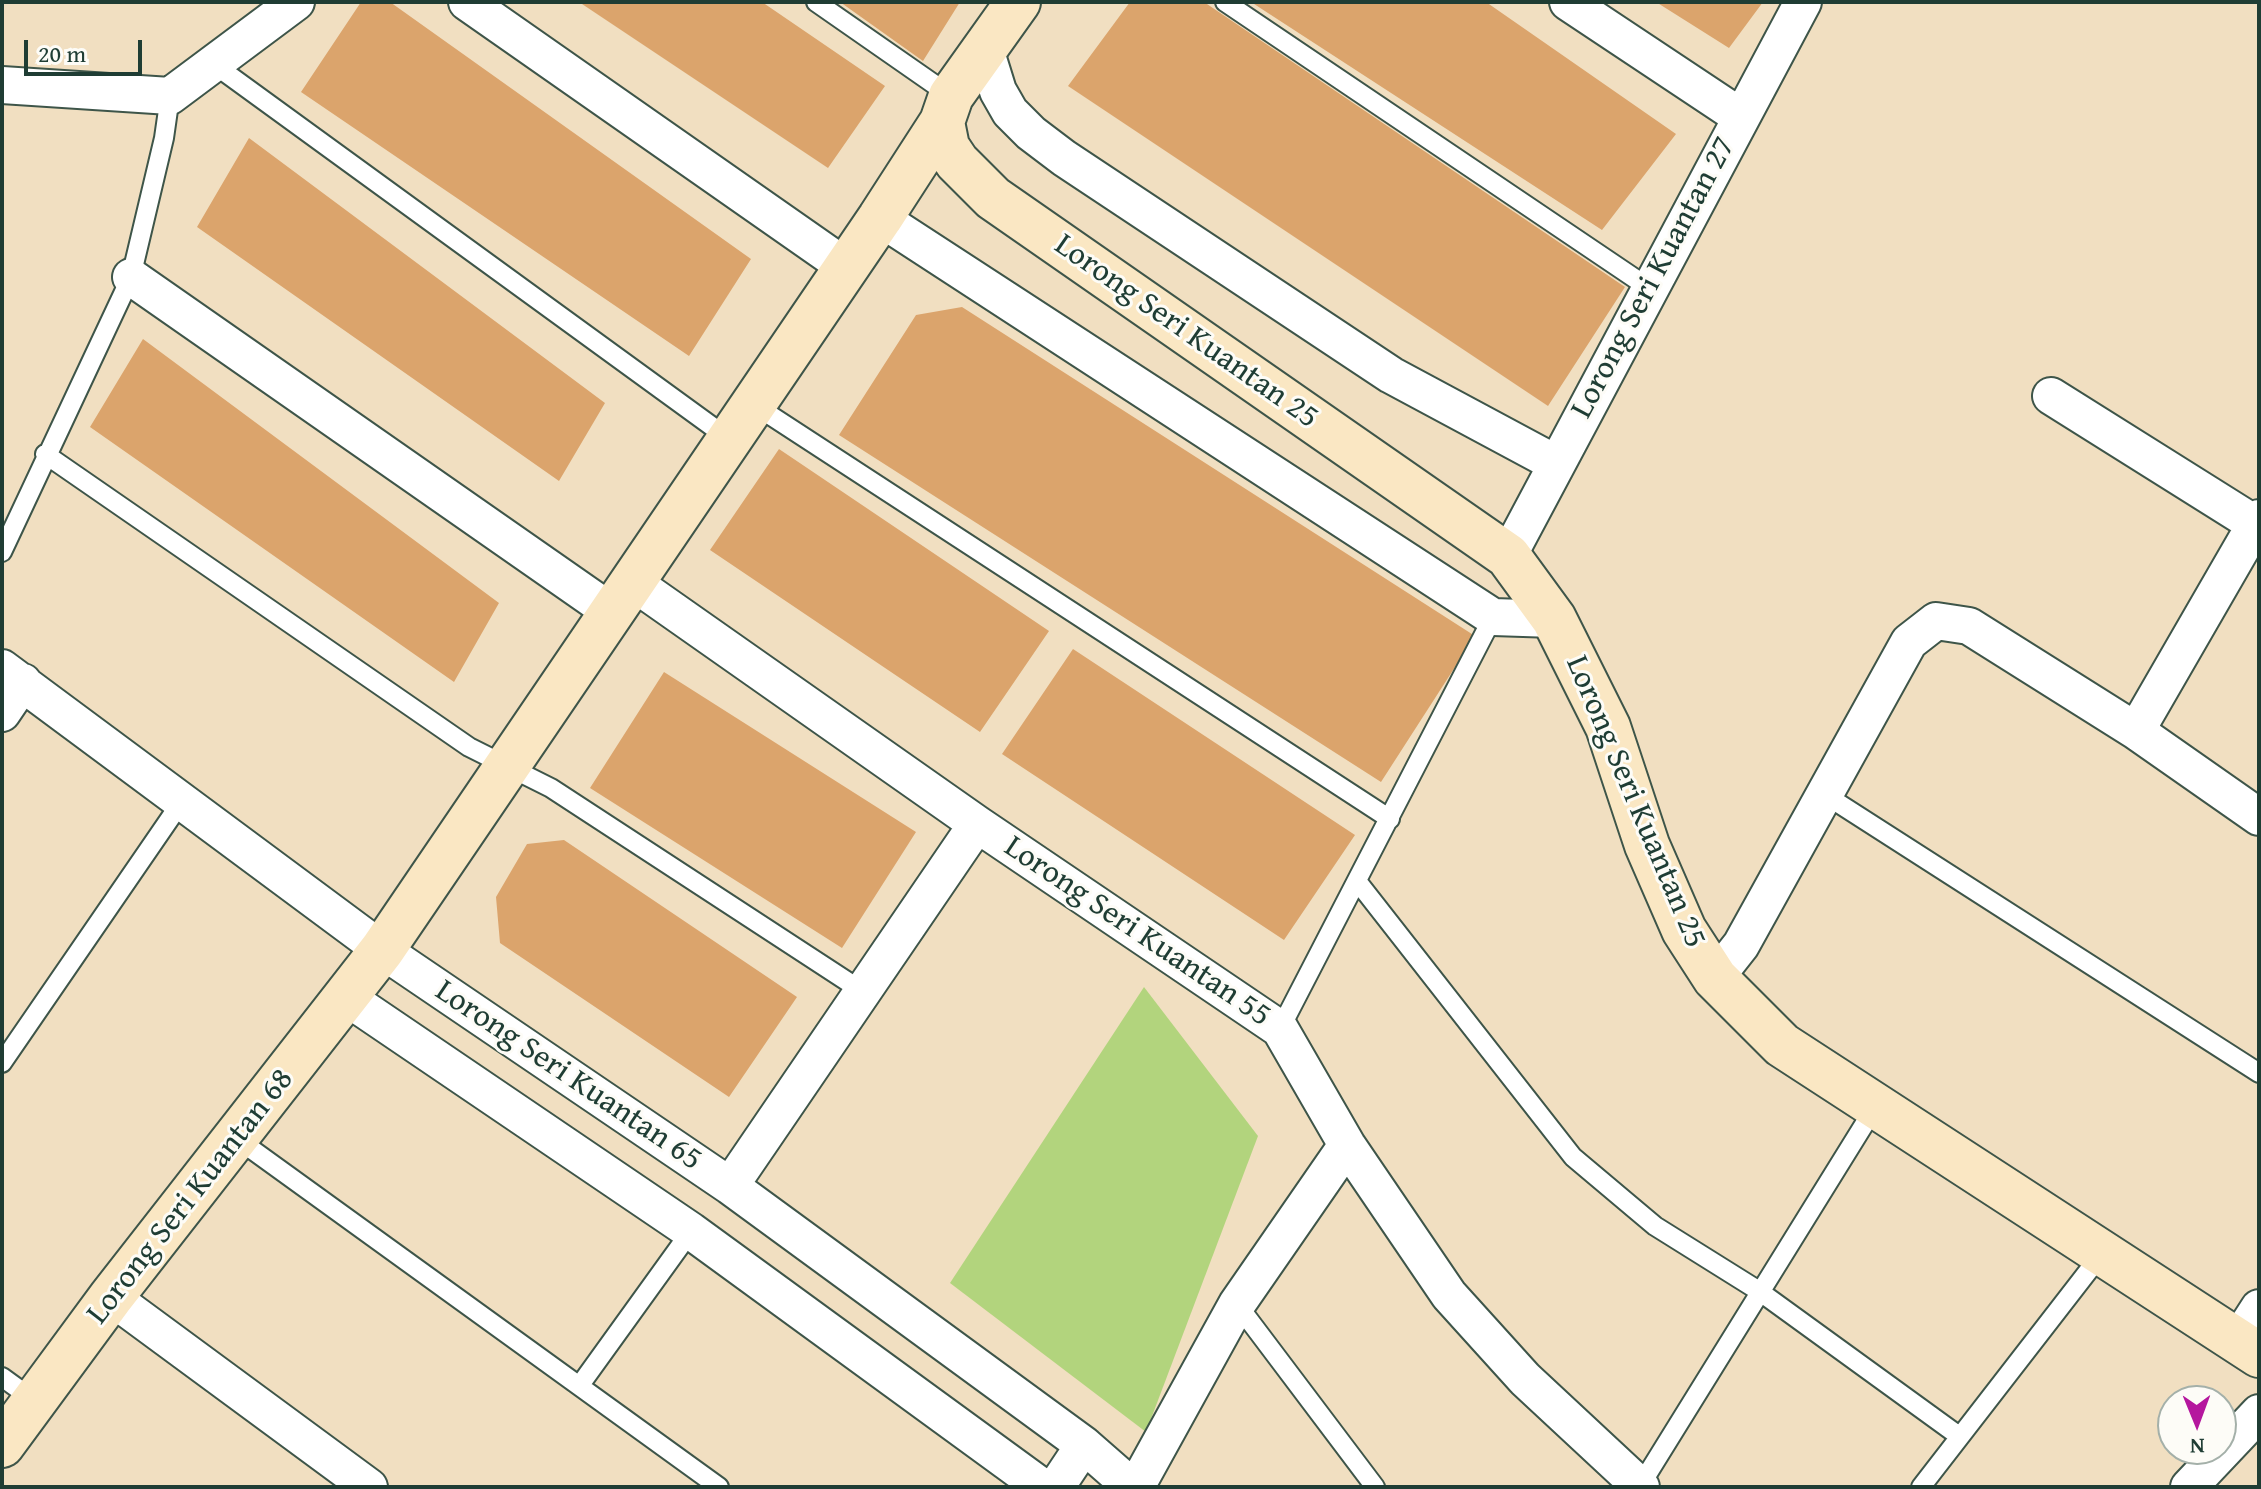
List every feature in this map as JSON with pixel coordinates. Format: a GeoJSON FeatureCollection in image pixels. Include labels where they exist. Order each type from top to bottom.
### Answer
{"type":"FeatureCollection","features":[{"type":"Feature","properties":{"kind":"street"},"geometry":{"type":"LineString","coordinates":[[2,85],[170,96],[296,2]]}},
{"type":"Feature","properties":{"kind":"street"},"geometry":{"type":"LineString","coordinates":[[467,2],[846,267]]}},
{"type":"Feature","properties":{"kind":"street","name":"Lorong Seri Kuantan 68"},"geometry":{"type":"LineString","coordinates":[[2,1445],[19,1389],[111,1297],[382,950],[880,218],[946,109],[1018,2]]}},
{"type":"Feature","properties":{"kind":"street"},"geometry":{"type":"LineString","coordinates":[[1568,2],[1741,117]]}},
{"type":"Feature","properties":{"kind":"street","name":"Lorong Seri Kuantan 27"},"geometry":{"type":"LineString","coordinates":[[1508,556],[1803,2]]}},
{"type":"Feature","properties":{"kind":"street"},"geometry":{"type":"LineString","coordinates":[[985,49],[998,91],[1010,112],[1064,158],[1391,375],[1555,463]]}},
{"type":"Feature","properties":{"kind":"street","name":"Lorong Seri Kuantan 25"},"geometry":{"type":"LineString","coordinates":[[946,109],[947,147],[957,162],[993,198],[1508,556],[1554,619],[1608,727],[1647,845],[1684,930],[1715,978],[1782,1045],[2103,1252],[2252,1335]]}},
{"type":"Feature","properties":{"kind":"street"},"geometry":{"type":"LineString","coordinates":[[880,218],[1493,617],[1554,619]]}},
{"type":"Feature","properties":{"kind":"street","name":"Lorong Seri Kuantan 55"},"geometry":{"type":"LineString","coordinates":[[131,277],[977,824],[1280,1029],[1347,1145],[1449,1295],[1525,1379],[1640,1487]]}},
{"type":"Feature","properties":{"kind":"street"},"geometry":{"type":"LineString","coordinates":[[2051,396],[2257,521],[2136,731]]}},
{"type":"Feature","properties":{"kind":"street"},"geometry":{"type":"LineString","coordinates":[[1715,978],[1741,945],[1909,642],[1936,621],[1969,626],[2136,731],[2259,817]]}},
{"type":"Feature","properties":{"kind":"street"},"geometry":{"type":"LineString","coordinates":[[2,713],[13,675]]}},
{"type":"Feature","properties":{"kind":"street","name":"Lorong Seri Kuantan 65"},"geometry":{"type":"LineString","coordinates":[[13,675],[382,950],[730,1186],[1084,1445],[1134,1487]]}},
{"type":"Feature","properties":{"kind":"street"},"geometry":{"type":"LineString","coordinates":[[730,1186],[977,824]]}},
{"type":"Feature","properties":{"kind":"street"},"geometry":{"type":"LineString","coordinates":[[346,997],[691,1231],[1042,1487]]}},
{"type":"Feature","properties":{"kind":"street"},"geometry":{"type":"LineString","coordinates":[[1134,1487],[1237,1304],[1347,1145]]}},
{"type":"Feature","properties":{"kind":"street"},"geometry":{"type":"LineString","coordinates":[[111,1297],[369,1487]]}},
{"type":"Feature","properties":{"kind":"street"},"geometry":{"type":"LineString","coordinates":[[2189,1487],[2259,1413]]}},
{"type":"Feature","properties":{"kind":"street"},"geometry":{"type":"LineString","coordinates":[[1056,1487],[1084,1445]]}},
{"type":"Feature","properties":{"kind":"lane"},"geometry":{"type":"LineString","coordinates":[[816,2],[946,109]]}},
{"type":"Feature","properties":{"kind":"lane"},"geometry":{"type":"LineString","coordinates":[[1225,2],[1649,288]]}},
{"type":"Feature","properties":{"kind":"lane"},"geometry":{"type":"LineString","coordinates":[[215,65],[740,420],[1390,819]]}},
{"type":"Feature","properties":{"kind":"lane"},"geometry":{"type":"LineString","coordinates":[[2,552],[45,454],[131,277],[164,138],[170,96]]}},
{"type":"Feature","properties":{"kind":"lane"},"geometry":{"type":"LineString","coordinates":[[45,454],[469,747],[551,788],[862,991]]}},
{"type":"Feature","properties":{"kind":"lane"},"geometry":{"type":"LineString","coordinates":[[1280,1029],[1493,617]]}},
{"type":"Feature","properties":{"kind":"lane"},"geometry":{"type":"LineString","coordinates":[[1824,794],[2259,1073]]}},
{"type":"Feature","properties":{"kind":"lane"},"geometry":{"type":"LineString","coordinates":[[2,1063],[182,801]]}},
{"type":"Feature","properties":{"kind":"lane"},"geometry":{"type":"LineString","coordinates":[[1357,881],[1573,1157],[1655,1226],[1759,1291],[1959,1436]]}},
{"type":"Feature","properties":{"kind":"lane"},"geometry":{"type":"LineString","coordinates":[[1640,1487],[1875,1107]]}},
{"type":"Feature","properties":{"kind":"lane"},"geometry":{"type":"LineString","coordinates":[[236,1138],[719,1487]]}},
{"type":"Feature","properties":{"kind":"lane"},"geometry":{"type":"LineString","coordinates":[[580,1385],[691,1231]]}},
{"type":"Feature","properties":{"kind":"lane"},"geometry":{"type":"LineString","coordinates":[[1921,1487],[2103,1252]]}},
{"type":"Feature","properties":{"kind":"lane"},"geometry":{"type":"LineString","coordinates":[[1237,1304],[1375,1487]]}},
{"type":"Feature","properties":{"kind":"green space"},"geometry":{"type":"Polygon","coordinates":[[[1144,987],[1258,1136],[1146,1432],[950,1283],[1144,987]]]}},
{"type":"Feature","properties":{"kind":"building"},"geometry":{"type":"Polygon","coordinates":[[[361,2],[390,2],[751,259],[689,356],[301,92],[361,2]]]}},
{"type":"Feature","properties":{"kind":"building"},"geometry":{"type":"Polygon","coordinates":[[[579,2],[762,2],[885,86],[828,168],[579,2]]]}},
{"type":"Feature","properties":{"kind":"building"},"geometry":{"type":"Polygon","coordinates":[[[840,2],[960,2],[923,61],[840,2]]]}},
{"type":"Feature","properties":{"kind":"building"},"geometry":{"type":"Polygon","coordinates":[[[1130,2],[1204,2],[1625,287],[1548,406],[1068,86],[1130,2]]]}},
{"type":"Feature","properties":{"kind":"building"},"geometry":{"type":"Polygon","coordinates":[[[1251,2],[1486,2],[1676,134],[1602,230],[1251,2]]]}},
{"type":"Feature","properties":{"kind":"building"},"geometry":{"type":"Polygon","coordinates":[[[1656,2],[1763,2],[1729,48],[1656,2]]]}},
{"type":"Feature","properties":{"kind":"building"},"geometry":{"type":"Polygon","coordinates":[[[249,138],[605,403],[559,481],[197,227],[249,138]]]}},
{"type":"Feature","properties":{"kind":"building"},"geometry":{"type":"Polygon","coordinates":[[[962,307],[1475,636],[1381,782],[839,435],[916,315],[962,307]]]}},
{"type":"Feature","properties":{"kind":"building"},"geometry":{"type":"Polygon","coordinates":[[[143,339],[499,603],[454,682],[90,427],[143,339]]]}},
{"type":"Feature","properties":{"kind":"building"},"geometry":{"type":"Polygon","coordinates":[[[779,449],[1049,631],[980,732],[710,550],[779,449]]]}},
{"type":"Feature","properties":{"kind":"building"},"geometry":{"type":"Polygon","coordinates":[[[1073,649],[1355,835],[1284,940],[1002,754],[1073,649]]]}},
{"type":"Feature","properties":{"kind":"building"},"geometry":{"type":"Polygon","coordinates":[[[664,672],[916,832],[842,948],[590,788],[664,672]]]}},
{"type":"Feature","properties":{"kind":"building"},"geometry":{"type":"Polygon","coordinates":[[[564,840],[797,997],[729,1097],[500,943],[496,897],[527,844],[564,840]]]}}]}
